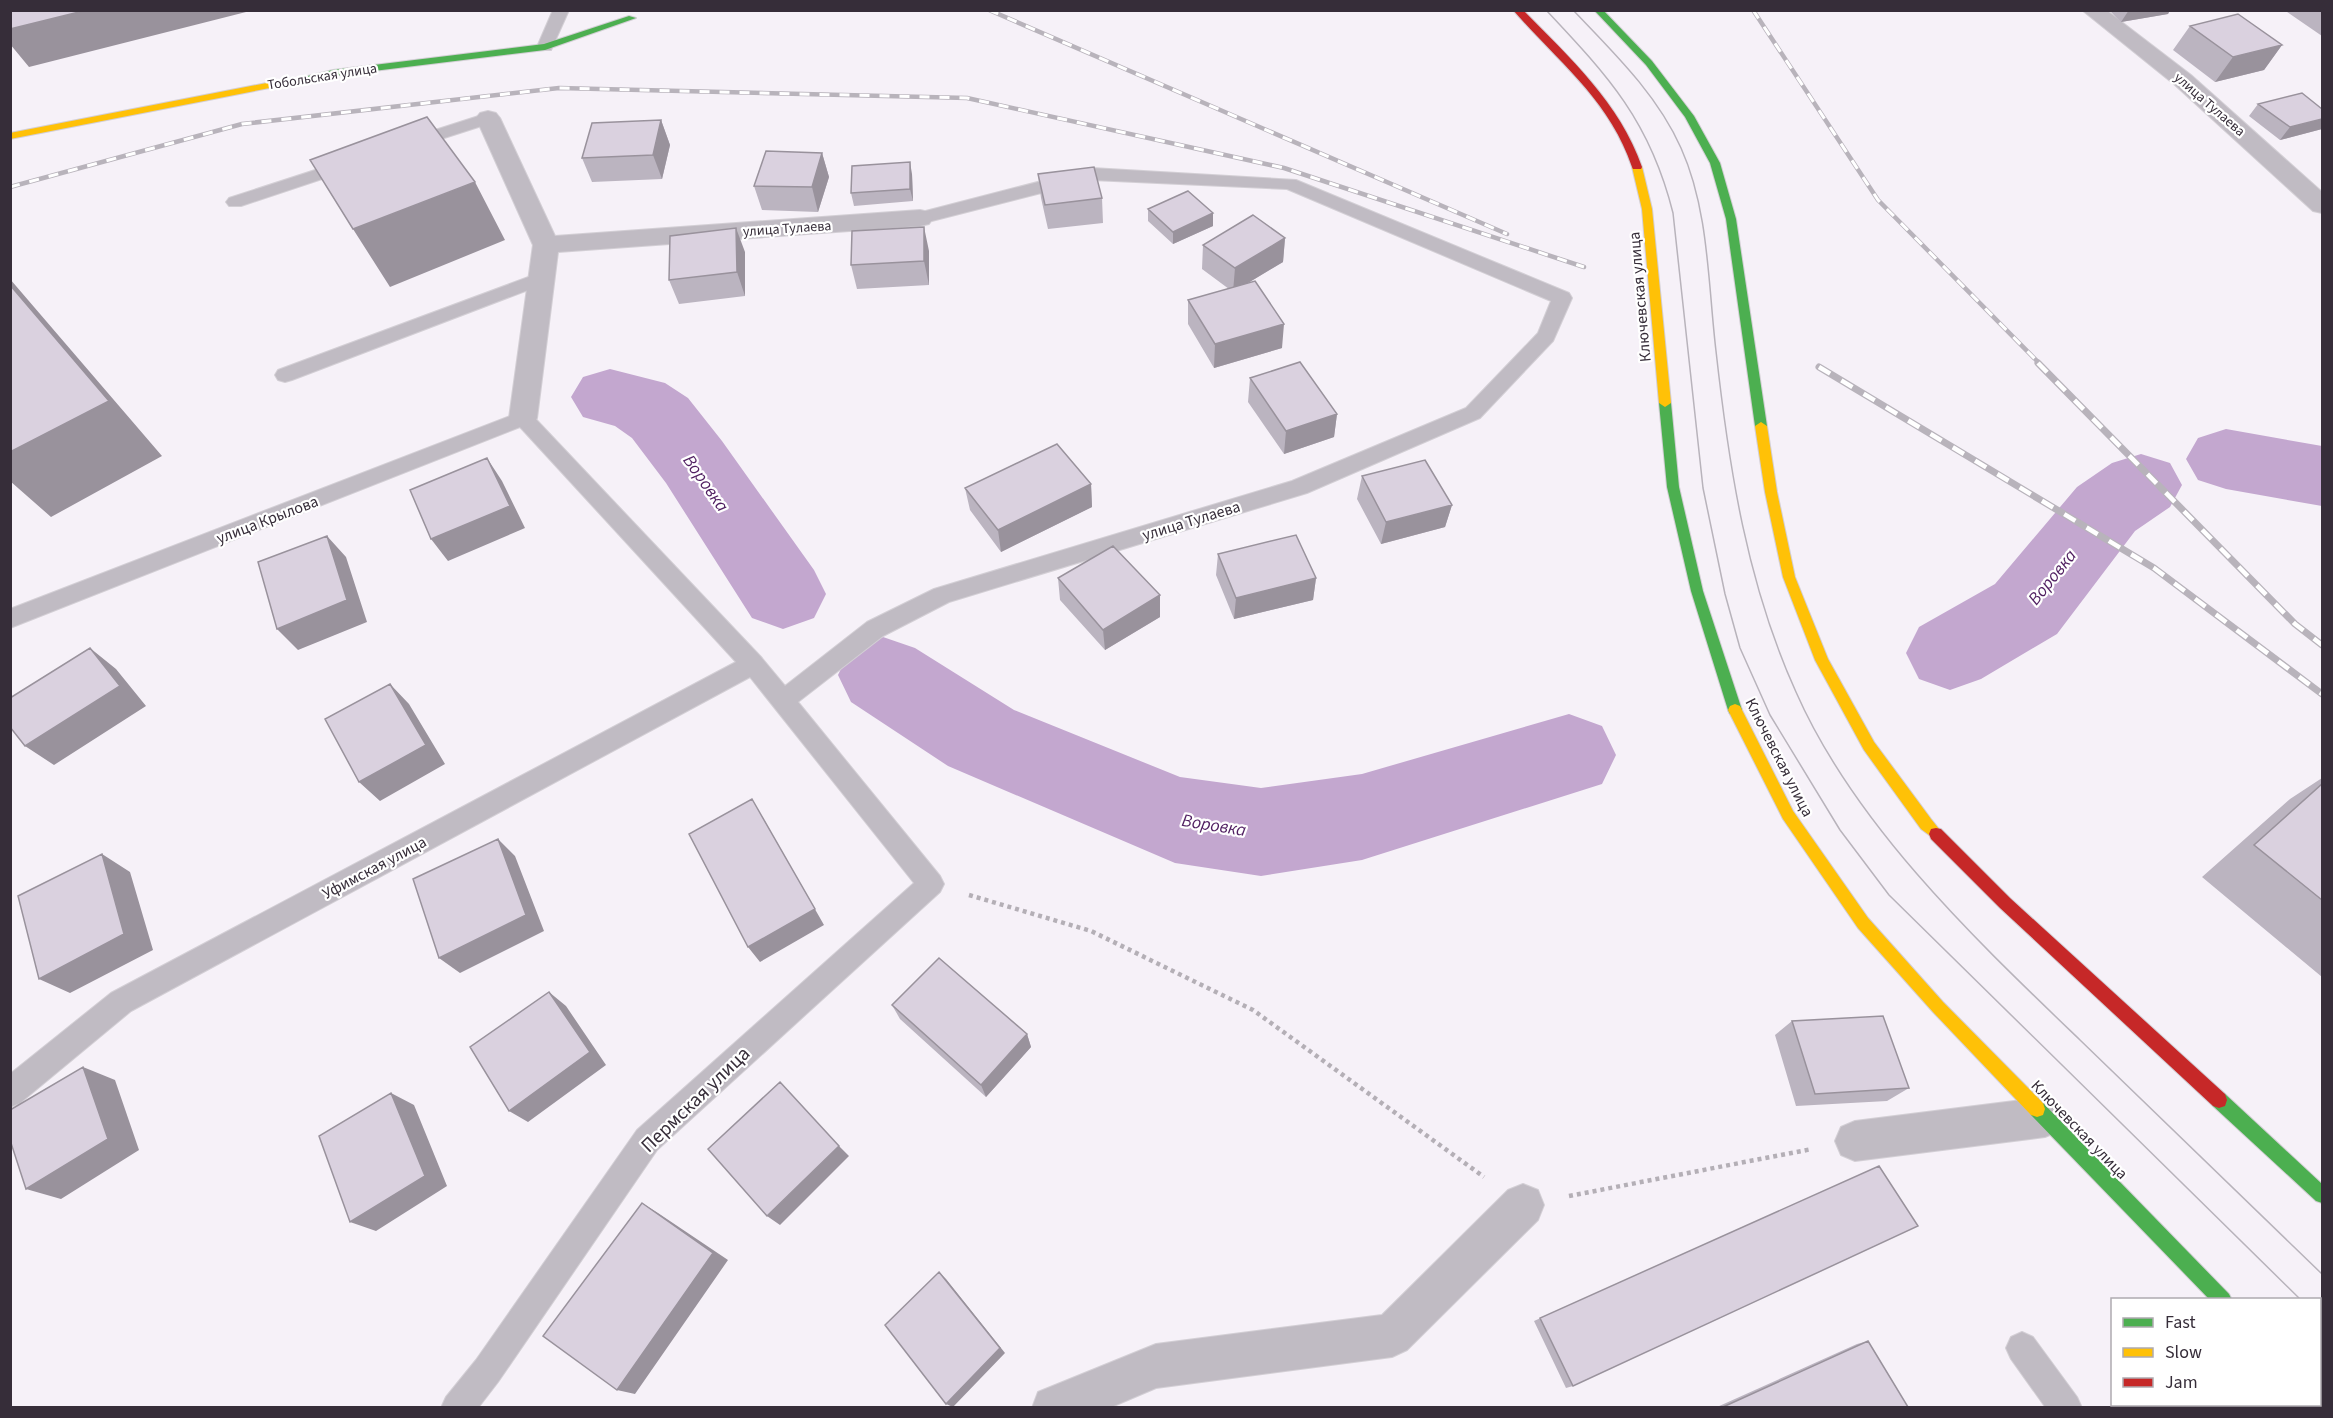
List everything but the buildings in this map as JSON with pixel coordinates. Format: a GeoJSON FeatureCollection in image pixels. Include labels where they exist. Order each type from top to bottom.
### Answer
{"type":"FeatureCollection","features":[{"type":"Feature","properties":{"kind":"main road","name":"Ключевская улица"},"geometry":{"type":"LineString","coordinates":[[1517,10],[1583,79],[1618,123],[1635,158],[1647,209],[1673,487],[1697,591],[1737,716],[1788,815],[1863,923],[1938,1007],[2222,1298]]}},
{"type":"Feature","properties":{"kind":"main road"},"geometry":{"type":"LineString","coordinates":[[1598,10],[1649,63],[1689,116],[1715,163],[1731,219],[1771,492],[1789,577],[1822,660],[1869,746],[1926,824],[2005,903],[2322,1195]]}},
{"type":"Feature","properties":{"kind":"main road","name":"Тобольская улица"},"geometry":{"type":"LineString","coordinates":[[10,136],[333,73],[545,47],[632,18]]}},
{"type":"Feature","properties":{"kind":"street","name":"улица Тулаева"},"geometry":{"type":"LineString","coordinates":[[2092,10],[2183,80],[2322,205]]}},
{"type":"Feature","properties":{"kind":"street"},"geometry":{"type":"LineString","coordinates":[[488,118],[546,245],[523,418]]}},
{"type":"Feature","properties":{"kind":"street","name":"улица Тулаева"},"geometry":{"type":"LineString","coordinates":[[546,245],[920,218]]}},
{"type":"Feature","properties":{"kind":"street"},"geometry":{"type":"LineString","coordinates":[[1855,1141],[2045,1116]]}},
{"type":"Feature","properties":{"kind":"street"},"geometry":{"type":"LineString","coordinates":[[1054,1407],[1156,1366],[1392,1335],[1523,1205]]}},
{"type":"Feature","properties":{"kind":"lane"},"geometry":{"type":"LineString","coordinates":[[545,47],[561,10]]}},
{"type":"Feature","properties":{"kind":"lane"},"geometry":{"type":"LineString","coordinates":[[393,150],[488,118]]}},
{"type":"Feature","properties":{"kind":"lane"},"geometry":{"type":"LineString","coordinates":[[235,202],[371,157]]}},
{"type":"Feature","properties":{"kind":"lane","name":"улица Тулаева"},"geometry":{"type":"LineString","coordinates":[[784,700],[875,629],[942,595],[1299,487],[1473,413],[1546,336],[1562,298],[1290,184],[1092,174],[920,218]]}},
{"type":"Feature","properties":{"kind":"lane"},"geometry":{"type":"LineString","coordinates":[[285,375],[542,278]]}},
{"type":"Feature","properties":{"kind":"lane"},"geometry":{"type":"LineString","coordinates":[[523,418],[753,664],[931,884]]}},
{"type":"Feature","properties":{"kind":"lane","name":"улица Крылова"},"geometry":{"type":"LineString","coordinates":[[10,619],[523,418]]}},
{"type":"Feature","properties":{"kind":"lane","name":"Уфимская улица"},"geometry":{"type":"LineString","coordinates":[[10,1093],[121,1002],[753,664]]}},
{"type":"Feature","properties":{"kind":"lane","name":"Пермская улица"},"geometry":{"type":"LineString","coordinates":[[457,1407],[487,1371],[647,1140],[931,884]]}},
{"type":"Feature","properties":{"kind":"lane"},"geometry":{"type":"LineString","coordinates":[[2022,1348],[2066,1407]]}},
{"type":"Feature","properties":{"kind":"path"},"geometry":{"type":"LineString","coordinates":[[931,884],[1091,931],[1253,1010],[1523,1205],[1855,1141]]}},
{"type":"Feature","properties":{"kind":"waterway","name":"Воровка"},"geometry":{"type":"LineString","coordinates":[[610,397],[638,403],[660,418],[694,462],[783,594]]}},
{"type":"Feature","properties":{"kind":"waterway","name":"Воровка"},"geometry":{"type":"LineString","coordinates":[[2226,459],[2322,476]]}},
{"type":"Feature","properties":{"kind":"waterway","name":"Воровка"},"geometry":{"type":"LineString","coordinates":[[1950,653],[2026,609],[2106,509],[2141,485]]}},
{"type":"Feature","properties":{"kind":"waterway","name":"Воровка"},"geometry":{"type":"LineString","coordinates":[[883,675],[981,738],[1175,820],[1261,832],[1362,817],[1569,755]]}},
{"type":"Feature","properties":{"kind":"tram line"},"geometry":{"type":"LineString","coordinates":[[1546,10],[1608,79],[1624,102],[1639,126],[1664,181],[1673,213],[1703,488],[1725,594],[1740,648],[1770,715],[1840,830],[1889,895],[2299,1298]]}},
{"type":"Feature","properties":{"kind":"tram line"},"geometry":{"type":"LineString","coordinates":[[1573,10],[1647,92],[1671,128],[1690,172],[1697,196],[1706,248],[1721,395],[1742,525],[1765,610],[1779,651],[1796,692],[1821,741],[1851,789],[1884,835],[1960,921],[2040,1002],[2322,1274]]}},
{"type":"Feature","properties":{"kind":"railway"},"geometry":{"type":"LineString","coordinates":[[989,10],[1507,234]]}},
{"type":"Feature","properties":{"kind":"railway"},"geometry":{"type":"LineString","coordinates":[[1753,10],[1878,200],[2040,364]]}},
{"type":"Feature","properties":{"kind":"railway"},"geometry":{"type":"LineString","coordinates":[[10,187],[242,124],[559,88],[967,98],[1284,168],[1584,267]]}},
{"type":"Feature","properties":{"kind":"railway"},"geometry":{"type":"LineString","coordinates":[[2038,363],[2295,624],[2322,645]]}},
{"type":"Feature","properties":{"kind":"railway"},"geometry":{"type":"LineString","coordinates":[[1819,367],[2154,568],[2322,694]]}},
{"type":"Feature","properties":{"kind":"traffic: fast"},"geometry":{"type":"LineString","coordinates":[[1598,10],[1649,63],[1689,116],[1715,163],[1731,219],[1761,426]]}},
{"type":"Feature","properties":{"kind":"traffic: fast"},"geometry":{"type":"LineString","coordinates":[[292,81],[333,73],[545,47],[632,18]]}},
{"type":"Feature","properties":{"kind":"traffic: fast"},"geometry":{"type":"LineString","coordinates":[[1665,403],[1673,487],[1697,591],[1735,710]]}},
{"type":"Feature","properties":{"kind":"traffic: fast"},"geometry":{"type":"LineString","coordinates":[[2219,1100],[2322,1195]]}},
{"type":"Feature","properties":{"kind":"traffic: fast"},"geometry":{"type":"LineString","coordinates":[[2037,1109],[2221,1298]]}},
{"type":"Feature","properties":{"kind":"traffic: slow"},"geometry":{"type":"LineString","coordinates":[[10,136],[292,81]]}},
{"type":"Feature","properties":{"kind":"traffic: slow"},"geometry":{"type":"LineString","coordinates":[[1637,167],[1647,209],[1665,403]]}},
{"type":"Feature","properties":{"kind":"traffic: slow"},"geometry":{"type":"LineString","coordinates":[[1761,426],[1771,492],[1789,577],[1822,660],[1869,746],[1926,824],[1936,834]]}},
{"type":"Feature","properties":{"kind":"traffic: slow"},"geometry":{"type":"LineString","coordinates":[[1735,710],[1788,815],[1863,923],[1938,1007],[2037,1109]]}},
{"type":"Feature","properties":{"kind":"traffic: jam"},"geometry":{"type":"LineString","coordinates":[[1517,10],[1587,82],[1604,103],[1630,146],[1637,167]]}},
{"type":"Feature","properties":{"kind":"traffic: jam"},"geometry":{"type":"LineString","coordinates":[[1936,834],[2005,903],[2219,1100]]}}]}
